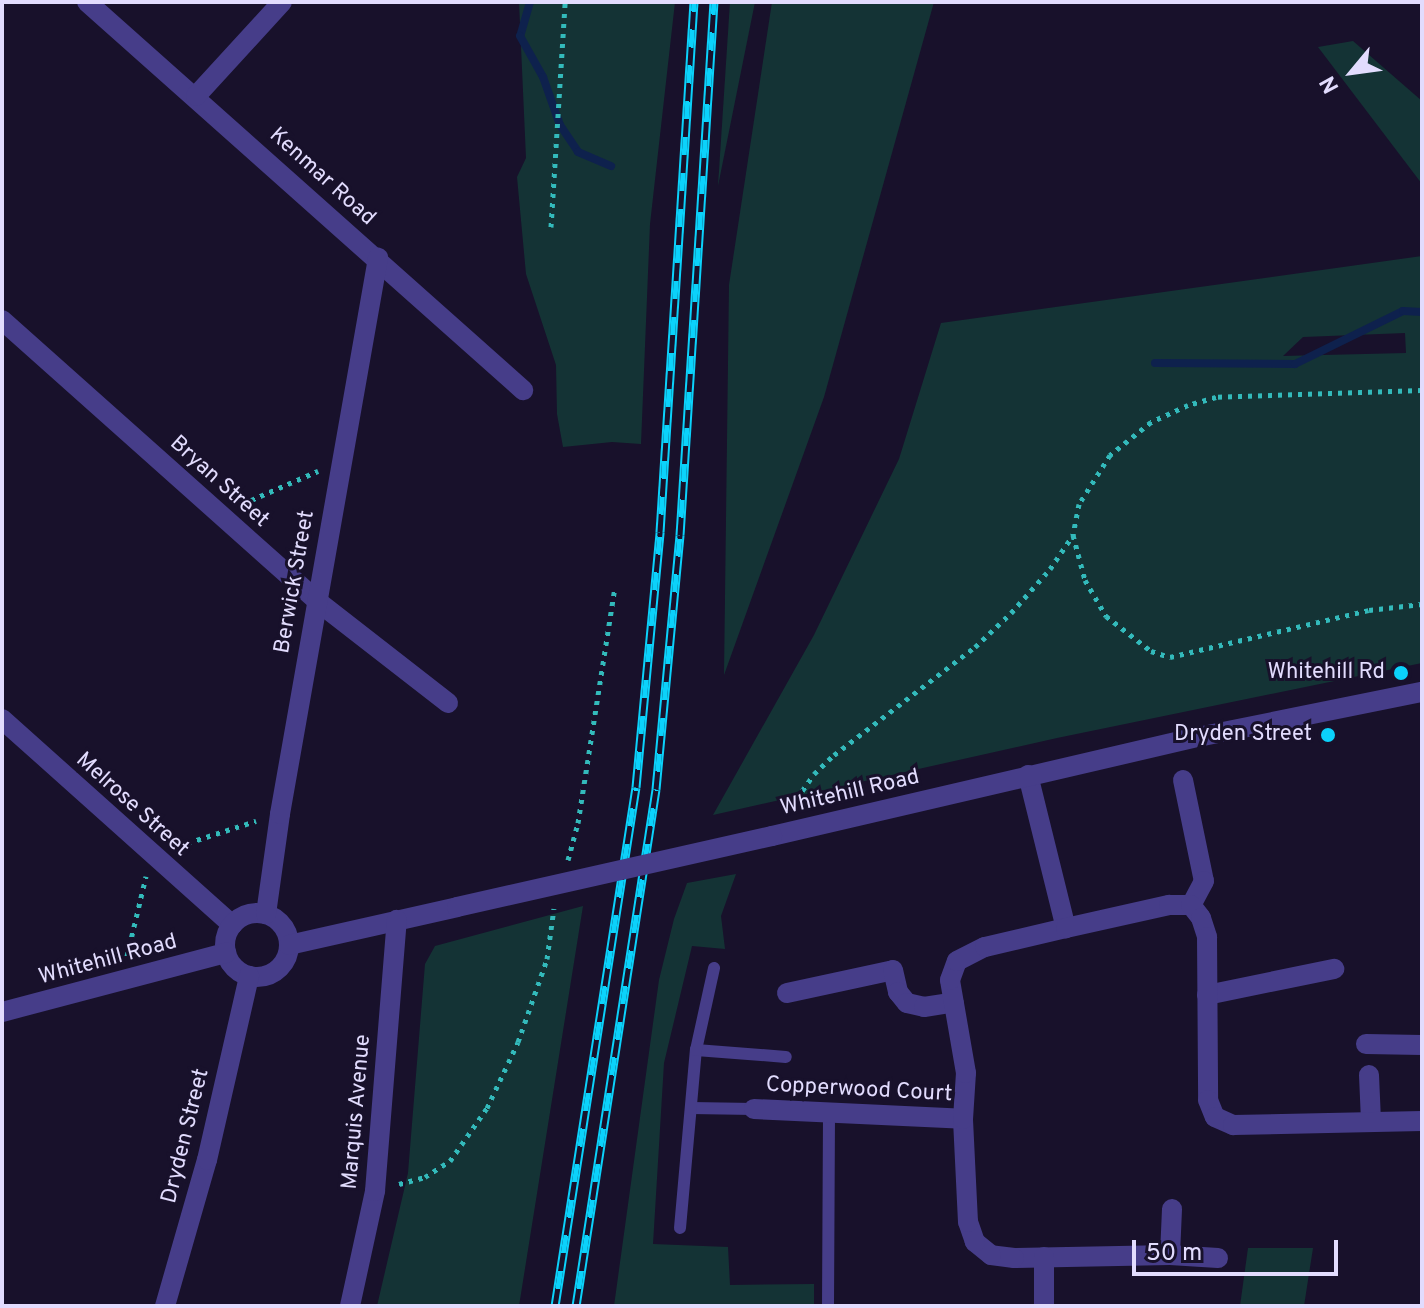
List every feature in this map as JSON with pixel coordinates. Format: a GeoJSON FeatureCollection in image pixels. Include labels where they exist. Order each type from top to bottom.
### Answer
{"type":"FeatureCollection","features":[{"type":"Feature","properties":{"kind":"street","name":"Kenmar Road"},"geometry":{"type":"LineString","coordinates":[[87,2],[523,390]]}},
{"type":"Feature","properties":{"kind":"street"},"geometry":{"type":"LineString","coordinates":[[196,96],[282,2]]}},
{"type":"Feature","properties":{"kind":"street","name":"Berwick Street"},"geometry":{"type":"LineString","coordinates":[[266,914],[340,462],[378,258]]}},
{"type":"Feature","properties":{"kind":"street","name":"Bryan Street"},"geometry":{"type":"LineString","coordinates":[[2,320],[317,601],[448,703]]}},
{"type":"Feature","properties":{"kind":"street","name":"Whitehill Road"},"geometry":{"type":"LineString","coordinates":[[289,945],[1028,775],[1422,692]]}},
{"type":"Feature","properties":{"kind":"street","name":"Melrose Street"},"geometry":{"type":"LineString","coordinates":[[2,719],[232,925]]}},
{"type":"Feature","properties":{"kind":"street"},"geometry":{"type":"LineString","coordinates":[[1028,775],[1066,928]]}},
{"type":"Feature","properties":{"kind":"street"},"geometry":{"type":"LineString","coordinates":[[1183,780],[1204,881],[1191,905]]}},
{"type":"Feature","properties":{"kind":"street"},"geometry":{"type":"LineString","coordinates":[[1191,905],[1169,905],[985,947],[957,961],[950,980],[966,1073],[963,1119],[968,1222],[975,1242],[991,1255],[1218,1258]]}},
{"type":"Feature","properties":{"kind":"street"},"geometry":{"type":"LineString","coordinates":[[1191,905],[1201,918],[1207,937],[1208,1100],[1215,1117],[1233,1125],[1422,1121]]}},
{"type":"Feature","properties":{"kind":"street"},"geometry":{"type":"LineString","coordinates":[[247,914],[266,914],[283,926],[289,945],[288,955],[277,970],[259,977],[249,976],[234,968],[226,953],[226,934],[232,925],[247,914]]}},
{"type":"Feature","properties":{"kind":"street","name":"Marquis Avenue"},"geometry":{"type":"LineString","coordinates":[[350,1306],[375,1191],[397,920]]}},
{"type":"Feature","properties":{"kind":"street","name":"Whitehill Road"},"geometry":{"type":"LineString","coordinates":[[2,1012],[226,953]]}},
{"type":"Feature","properties":{"kind":"street"},"geometry":{"type":"LineString","coordinates":[[1207,995],[1334,969]]}},
{"type":"Feature","properties":{"kind":"street"},"geometry":{"type":"LineString","coordinates":[[787,993],[893,970],[898,992],[907,1003],[924,1007],[954,1002]]}},
{"type":"Feature","properties":{"kind":"street","name":"Dryden Street"},"geometry":{"type":"LineString","coordinates":[[165,1306],[207,1160],[249,976]]}},
{"type":"Feature","properties":{"kind":"street"},"geometry":{"type":"LineString","coordinates":[[1366,1044],[1422,1045]]}},
{"type":"Feature","properties":{"kind":"street"},"geometry":{"type":"LineString","coordinates":[[1369,1075],[1371,1120]]}},
{"type":"Feature","properties":{"kind":"street","name":"Copperwood Court"},"geometry":{"type":"LineString","coordinates":[[754,1109],[829,1115],[963,1119]]}},
{"type":"Feature","properties":{"kind":"street"},"geometry":{"type":"LineString","coordinates":[[1170,1255],[1172,1209]]}},
{"type":"Feature","properties":{"kind":"street"},"geometry":{"type":"LineString","coordinates":[[1044,1257],[1044,1306]]}},
{"type":"Feature","properties":{"kind":"lane"},"geometry":{"type":"LineString","coordinates":[[680,1228],[696,1050],[714,968]]}},
{"type":"Feature","properties":{"kind":"lane"},"geometry":{"type":"LineString","coordinates":[[696,1050],[786,1057]]}},
{"type":"Feature","properties":{"kind":"lane"},"geometry":{"type":"LineString","coordinates":[[691,1108],[754,1109]]}},
{"type":"Feature","properties":{"kind":"lane"},"geometry":{"type":"LineString","coordinates":[[828,1306],[829,1115]]}},
{"type":"Feature","properties":{"kind":"path"},"geometry":{"type":"LineString","coordinates":[[551,227],[565,2]]}},
{"type":"Feature","properties":{"kind":"path"},"geometry":{"type":"LineString","coordinates":[[772,836],[814,774],[975,647],[1050,569],[1073,535],[1079,504],[1110,455],[1151,422],[1188,405],[1216,397],[1422,390]]}},
{"type":"Feature","properties":{"kind":"path"},"geometry":{"type":"LineString","coordinates":[[220,514],[340,462]]}},
{"type":"Feature","properties":{"kind":"path"},"geometry":{"type":"LineString","coordinates":[[1073,535],[1085,580],[1106,616],[1132,639],[1170,657],[1369,610],[1422,604]]}},
{"type":"Feature","properties":{"kind":"path"},"geometry":{"type":"LineString","coordinates":[[565,868],[578,823],[615,587]]}},
{"type":"Feature","properties":{"kind":"path"},"geometry":{"type":"LineString","coordinates":[[1409,604],[1422,610]]}},
{"type":"Feature","properties":{"kind":"path"},"geometry":{"type":"LineString","coordinates":[[120,983],[151,855],[280,814]]}},
{"type":"Feature","properties":{"kind":"path"},"geometry":{"type":"LineString","coordinates":[[375,1191],[425,1177],[450,1161],[487,1108],[518,1042],[547,959],[548,928],[557,898]]}},
{"type":"Feature","properties":{"kind":"green space"},"geometry":{"type":"Polygon","coordinates":[[[519,2],[675,2],[650,224],[641,444],[612,442],[563,447],[557,414],[556,365],[526,274],[517,177],[526,158],[519,2]]]}},
{"type":"Feature","properties":{"kind":"green space"},"geometry":{"type":"Polygon","coordinates":[[[730,2],[755,2],[718,186],[730,2]]]}},
{"type":"Feature","properties":{"kind":"green space"},"geometry":{"type":"Polygon","coordinates":[[[772,2],[934,2],[824,397],[724,675],[729,285],[772,2]]]}},
{"type":"Feature","properties":{"kind":"green space"},"geometry":{"type":"Polygon","coordinates":[[[1353,41],[1422,101],[1422,184],[1318,47],[1353,41]]]}},
{"type":"Feature","properties":{"kind":"green space"},"geometry":{"type":"Polygon","coordinates":[[[1422,256],[1422,663],[1057,738],[713,815],[814,635],[899,459],[941,323],[1422,256]],[[1405,333],[1303,337],[1283,356],[1406,353],[1405,333]]]}},
{"type":"Feature","properties":{"kind":"green space"},"geometry":{"type":"Polygon","coordinates":[[[736,874],[721,916],[725,949],[692,946],[664,1063],[653,1244],[728,1247],[730,1285],[814,1284],[814,1306],[614,1306],[659,980],[674,919],[687,883],[736,874]]]}},
{"type":"Feature","properties":{"kind":"green space"},"geometry":{"type":"Polygon","coordinates":[[[583,906],[519,1306],[377,1306],[408,1173],[425,964],[435,946],[583,906]]]}},
{"type":"Feature","properties":{"kind":"green space"},"geometry":{"type":"Polygon","coordinates":[[[1248,1248],[1313,1248],[1304,1306],[1240,1306],[1248,1248]]]}},
{"type":"Feature","properties":{"kind":"waterway"},"geometry":{"type":"LineString","coordinates":[[530,2],[520,36],[543,77],[560,125],[578,152],[611,166]]}},
{"type":"Feature","properties":{"kind":"waterway"},"geometry":{"type":"LineString","coordinates":[[1155,363],[1295,364],[1403,311],[1422,312]]}},
{"type":"Feature","properties":{"kind":"railway"},"geometry":{"type":"LineString","coordinates":[[555,1306],[636,787],[660,532],[694,2]]}},
{"type":"Feature","properties":{"kind":"railway"},"geometry":{"type":"LineString","coordinates":[[576,1306],[656,789],[680,535],[714,2]]}},
{"type":"Feature","properties":{"kind":"place","name":"Whitehill Rd"},"geometry":{"type":"Point","coordinates":[1401,673]}},
{"type":"Feature","properties":{"kind":"place","name":"Dryden Street"},"geometry":{"type":"Point","coordinates":[1328,735]}}]}
